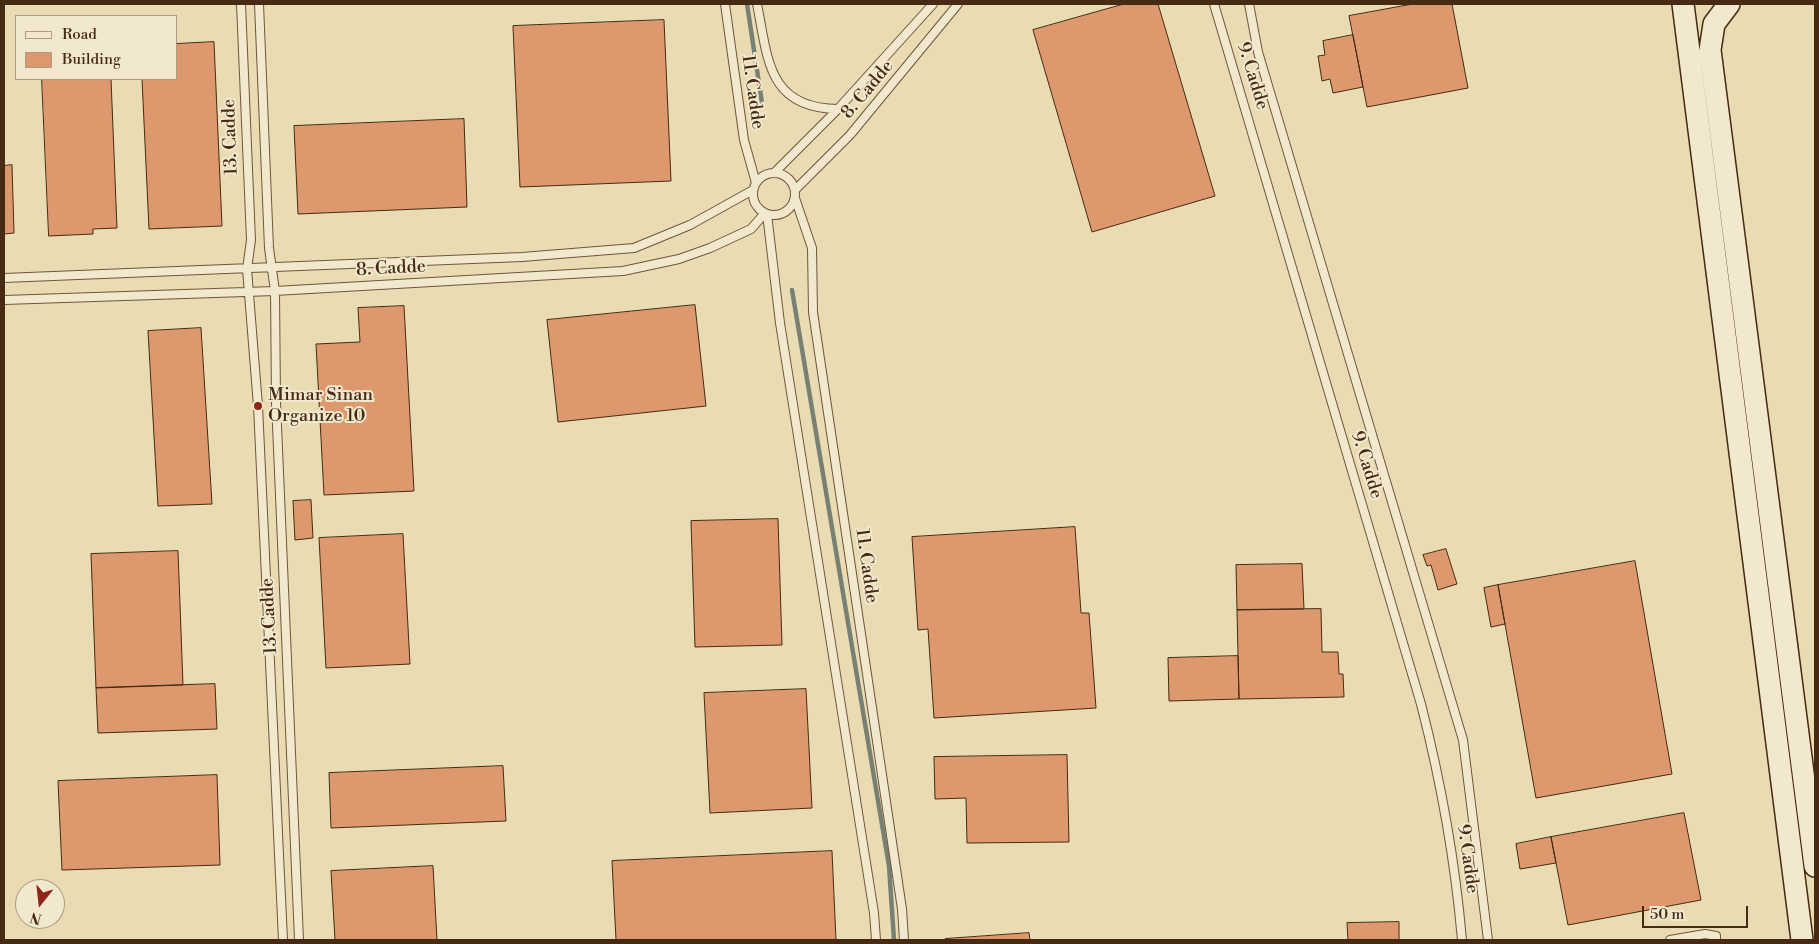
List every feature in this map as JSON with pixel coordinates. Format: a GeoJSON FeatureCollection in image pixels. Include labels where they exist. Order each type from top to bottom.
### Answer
{"type":"FeatureCollection","features":[{"type":"Feature","properties":{"kind":"street"},"geometry":{"type":"LineString","coordinates":[[1683,4],[1802,940]]}},
{"type":"Feature","properties":{"kind":"street"},"geometry":{"type":"LineString","coordinates":[[1729,4],[1714,24],[1710,50],[1815,866]]}},
{"type":"Feature","properties":{"kind":"lane","name":"13. Cadde"},"geometry":{"type":"LineString","coordinates":[[241,4],[251,240],[247,269],[258,406],[283,940]]}},
{"type":"Feature","properties":{"kind":"lane","name":"13. Cadde"},"geometry":{"type":"LineString","coordinates":[[259,4],[269,248],[275,291],[276,430],[299,940]]}},
{"type":"Feature","properties":{"kind":"lane","name":"11. Cadde"},"geometry":{"type":"LineString","coordinates":[[725,4],[744,140],[754,187]]}},
{"type":"Feature","properties":{"kind":"lane","name":"11. Cadde"},"geometry":{"type":"LineString","coordinates":[[757,4],[769,65],[777,83],[802,102],[825,109],[838,109]]}},
{"type":"Feature","properties":{"kind":"lane","name":"8. Cadde"},"geometry":{"type":"LineString","coordinates":[[774,173],[838,109],[933,4]]}},
{"type":"Feature","properties":{"kind":"lane","name":"8. Cadde"},"geometry":{"type":"LineString","coordinates":[[795,194],[850,135],[958,4]]}},
{"type":"Feature","properties":{"kind":"lane","name":"9. Cadde"},"geometry":{"type":"LineString","coordinates":[[1214,4],[1421,704],[1444,805],[1453,857],[1462,940]]}},
{"type":"Feature","properties":{"kind":"lane","name":"9. Cadde"},"geometry":{"type":"LineString","coordinates":[[1249,4],[1258,52],[1463,740],[1488,940]]}},
{"type":"Feature","properties":{"kind":"lane"},"geometry":{"type":"LineString","coordinates":[[774,173],[788,178],[795,194],[788,210],[782,214],[766,213],[756,205],[754,187],[760,178],[774,173]]}},
{"type":"Feature","properties":{"kind":"lane","name":"8. Cadde"},"geometry":{"type":"LineString","coordinates":[[4,278],[522,257],[634,248],[690,225],[754,187]]}},
{"type":"Feature","properties":{"kind":"lane","name":"11. Cadde"},"geometry":{"type":"LineString","coordinates":[[795,194],[812,248],[813,312],[902,910],[904,940]]}},
{"type":"Feature","properties":{"kind":"lane","name":"8. Cadde"},"geometry":{"type":"LineString","coordinates":[[4,300],[275,291],[623,271],[679,258],[710,248],[751,228],[766,213]]}},
{"type":"Feature","properties":{"kind":"lane"},"geometry":{"type":"LineString","coordinates":[[766,213],[780,323],[872,903],[876,940]]}},
{"type":"Feature","properties":{"kind":"lane"},"geometry":{"type":"LineString","coordinates":[[1670,940],[1704,934],[1716,936],[1716,940]]}},
{"type":"Feature","properties":{"kind":"building"},"geometry":{"type":"Polygon","coordinates":[[[1124,4],[1158,4],[1215,196],[1092,232],[1033,30],[1124,4]]]}},
{"type":"Feature","properties":{"kind":"building"},"geometry":{"type":"Polygon","coordinates":[[[1413,4],[1452,4],[1468,88],[1367,107],[1349,16],[1413,4]]]}},
{"type":"Feature","properties":{"kind":"building"},"geometry":{"type":"Polygon","coordinates":[[[664,20],[671,181],[520,187],[513,26],[664,20]]]}},
{"type":"Feature","properties":{"kind":"building"},"geometry":{"type":"Polygon","coordinates":[[[1353,35],[1363,87],[1333,93],[1330,79],[1322,81],[1318,56],[1325,55],[1323,41],[1353,35]]]}},
{"type":"Feature","properties":{"kind":"building"},"geometry":{"type":"Polygon","coordinates":[[[214,42],[222,226],[149,229],[142,80],[178,80],[178,44],[214,42]]]}},
{"type":"Feature","properties":{"kind":"building"},"geometry":{"type":"Polygon","coordinates":[[[42,80],[111,80],[117,228],[93,229],[93,234],[49,236],[42,80]]]}},
{"type":"Feature","properties":{"kind":"building"},"geometry":{"type":"Polygon","coordinates":[[[464,119],[467,207],[298,214],[294,126],[464,119]]]}},
{"type":"Feature","properties":{"kind":"building"},"geometry":{"type":"Polygon","coordinates":[[[12,165],[14,233],[4,234],[4,166],[12,165]]]}},
{"type":"Feature","properties":{"kind":"building"},"geometry":{"type":"Polygon","coordinates":[[[695,305],[706,406],[558,422],[547,320],[695,305]]]}},
{"type":"Feature","properties":{"kind":"building"},"geometry":{"type":"Polygon","coordinates":[[[404,306],[414,491],[324,495],[316,344],[360,342],[358,308],[404,306]]]}},
{"type":"Feature","properties":{"kind":"building"},"geometry":{"type":"Polygon","coordinates":[[[201,328],[212,504],[158,506],[148,331],[201,328]]]}},
{"type":"Feature","properties":{"kind":"building"},"geometry":{"type":"Polygon","coordinates":[[[311,500],[313,538],[295,540],[293,501],[311,500]]]}},
{"type":"Feature","properties":{"kind":"building"},"geometry":{"type":"Polygon","coordinates":[[[778,519],[782,645],[695,647],[691,521],[778,519]]]}},
{"type":"Feature","properties":{"kind":"building"},"geometry":{"type":"Polygon","coordinates":[[[1075,527],[1081,613],[1089,613],[1096,708],[934,718],[928,629],[918,630],[912,537],[1075,527]]]}},
{"type":"Feature","properties":{"kind":"building"},"geometry":{"type":"Polygon","coordinates":[[[403,534],[410,664],[326,668],[319,538],[403,534]]]}},
{"type":"Feature","properties":{"kind":"building"},"geometry":{"type":"Polygon","coordinates":[[[1446,549],[1457,584],[1438,590],[1431,565],[1427,566],[1423,555],[1446,549]]]}},
{"type":"Feature","properties":{"kind":"building"},"geometry":{"type":"Polygon","coordinates":[[[178,551],[183,685],[96,688],[91,554],[178,551]]]}},
{"type":"Feature","properties":{"kind":"building"},"geometry":{"type":"Polygon","coordinates":[[[1635,561],[1672,774],[1536,798],[1498,585],[1635,561]]]}},
{"type":"Feature","properties":{"kind":"building"},"geometry":{"type":"Polygon","coordinates":[[[1302,564],[1304,609],[1237,610],[1236,565],[1302,564]]]}},
{"type":"Feature","properties":{"kind":"building"},"geometry":{"type":"Polygon","coordinates":[[[1498,585],[1505,624],[1491,627],[1484,588],[1498,585]]]}},
{"type":"Feature","properties":{"kind":"building"},"geometry":{"type":"Polygon","coordinates":[[[1321,609],[1322,652],[1338,652],[1339,674],[1343,674],[1344,697],[1239,699],[1237,610],[1321,609]]]}},
{"type":"Feature","properties":{"kind":"building"},"geometry":{"type":"Polygon","coordinates":[[[1238,656],[1239,699],[1169,701],[1168,658],[1238,656]]]}},
{"type":"Feature","properties":{"kind":"building"},"geometry":{"type":"Polygon","coordinates":[[[215,684],[217,729],[98,733],[96,688],[215,684]]]}},
{"type":"Feature","properties":{"kind":"building"},"geometry":{"type":"Polygon","coordinates":[[[806,689],[812,808],[710,813],[704,693],[806,689]]]}},
{"type":"Feature","properties":{"kind":"building"},"geometry":{"type":"Polygon","coordinates":[[[1067,755],[1069,842],[967,843],[966,798],[935,799],[934,757],[1067,755]]]}},
{"type":"Feature","properties":{"kind":"building"},"geometry":{"type":"Polygon","coordinates":[[[503,766],[506,821],[331,828],[329,773],[503,766]]]}},
{"type":"Feature","properties":{"kind":"building"},"geometry":{"type":"Polygon","coordinates":[[[217,775],[220,865],[62,870],[58,781],[217,775]]]}},
{"type":"Feature","properties":{"kind":"building"},"geometry":{"type":"Polygon","coordinates":[[[1684,813],[1701,900],[1568,925],[1551,837],[1684,813]]]}},
{"type":"Feature","properties":{"kind":"building"},"geometry":{"type":"Polygon","coordinates":[[[1551,837],[1556,863],[1520,869],[1516,844],[1551,837]]]}},
{"type":"Feature","properties":{"kind":"building"},"geometry":{"type":"Polygon","coordinates":[[[832,851],[836,940],[616,940],[612,861],[832,851]]]}},
{"type":"Feature","properties":{"kind":"building"},"geometry":{"type":"Polygon","coordinates":[[[433,866],[437,940],[335,940],[331,871],[433,866]]]}},
{"type":"Feature","properties":{"kind":"building"},"geometry":{"type":"Polygon","coordinates":[[[1399,922],[1399,940],[1348,940],[1347,923],[1399,922]]]}},
{"type":"Feature","properties":{"kind":"building"},"geometry":{"type":"Polygon","coordinates":[[[1029,933],[1030,940],[945,940],[945,939],[1029,933]]]}},
{"type":"Feature","properties":{"kind":"waterway"},"geometry":{"type":"LineString","coordinates":[[747,4],[762,103]]}},
{"type":"Feature","properties":{"kind":"waterway"},"geometry":{"type":"LineString","coordinates":[[792,290],[889,866],[894,940]]}},
{"type":"Feature","properties":{"kind":"place","name":"Mimar Sinan Organize 10"},"geometry":{"type":"Point","coordinates":[258,406]}}]}
